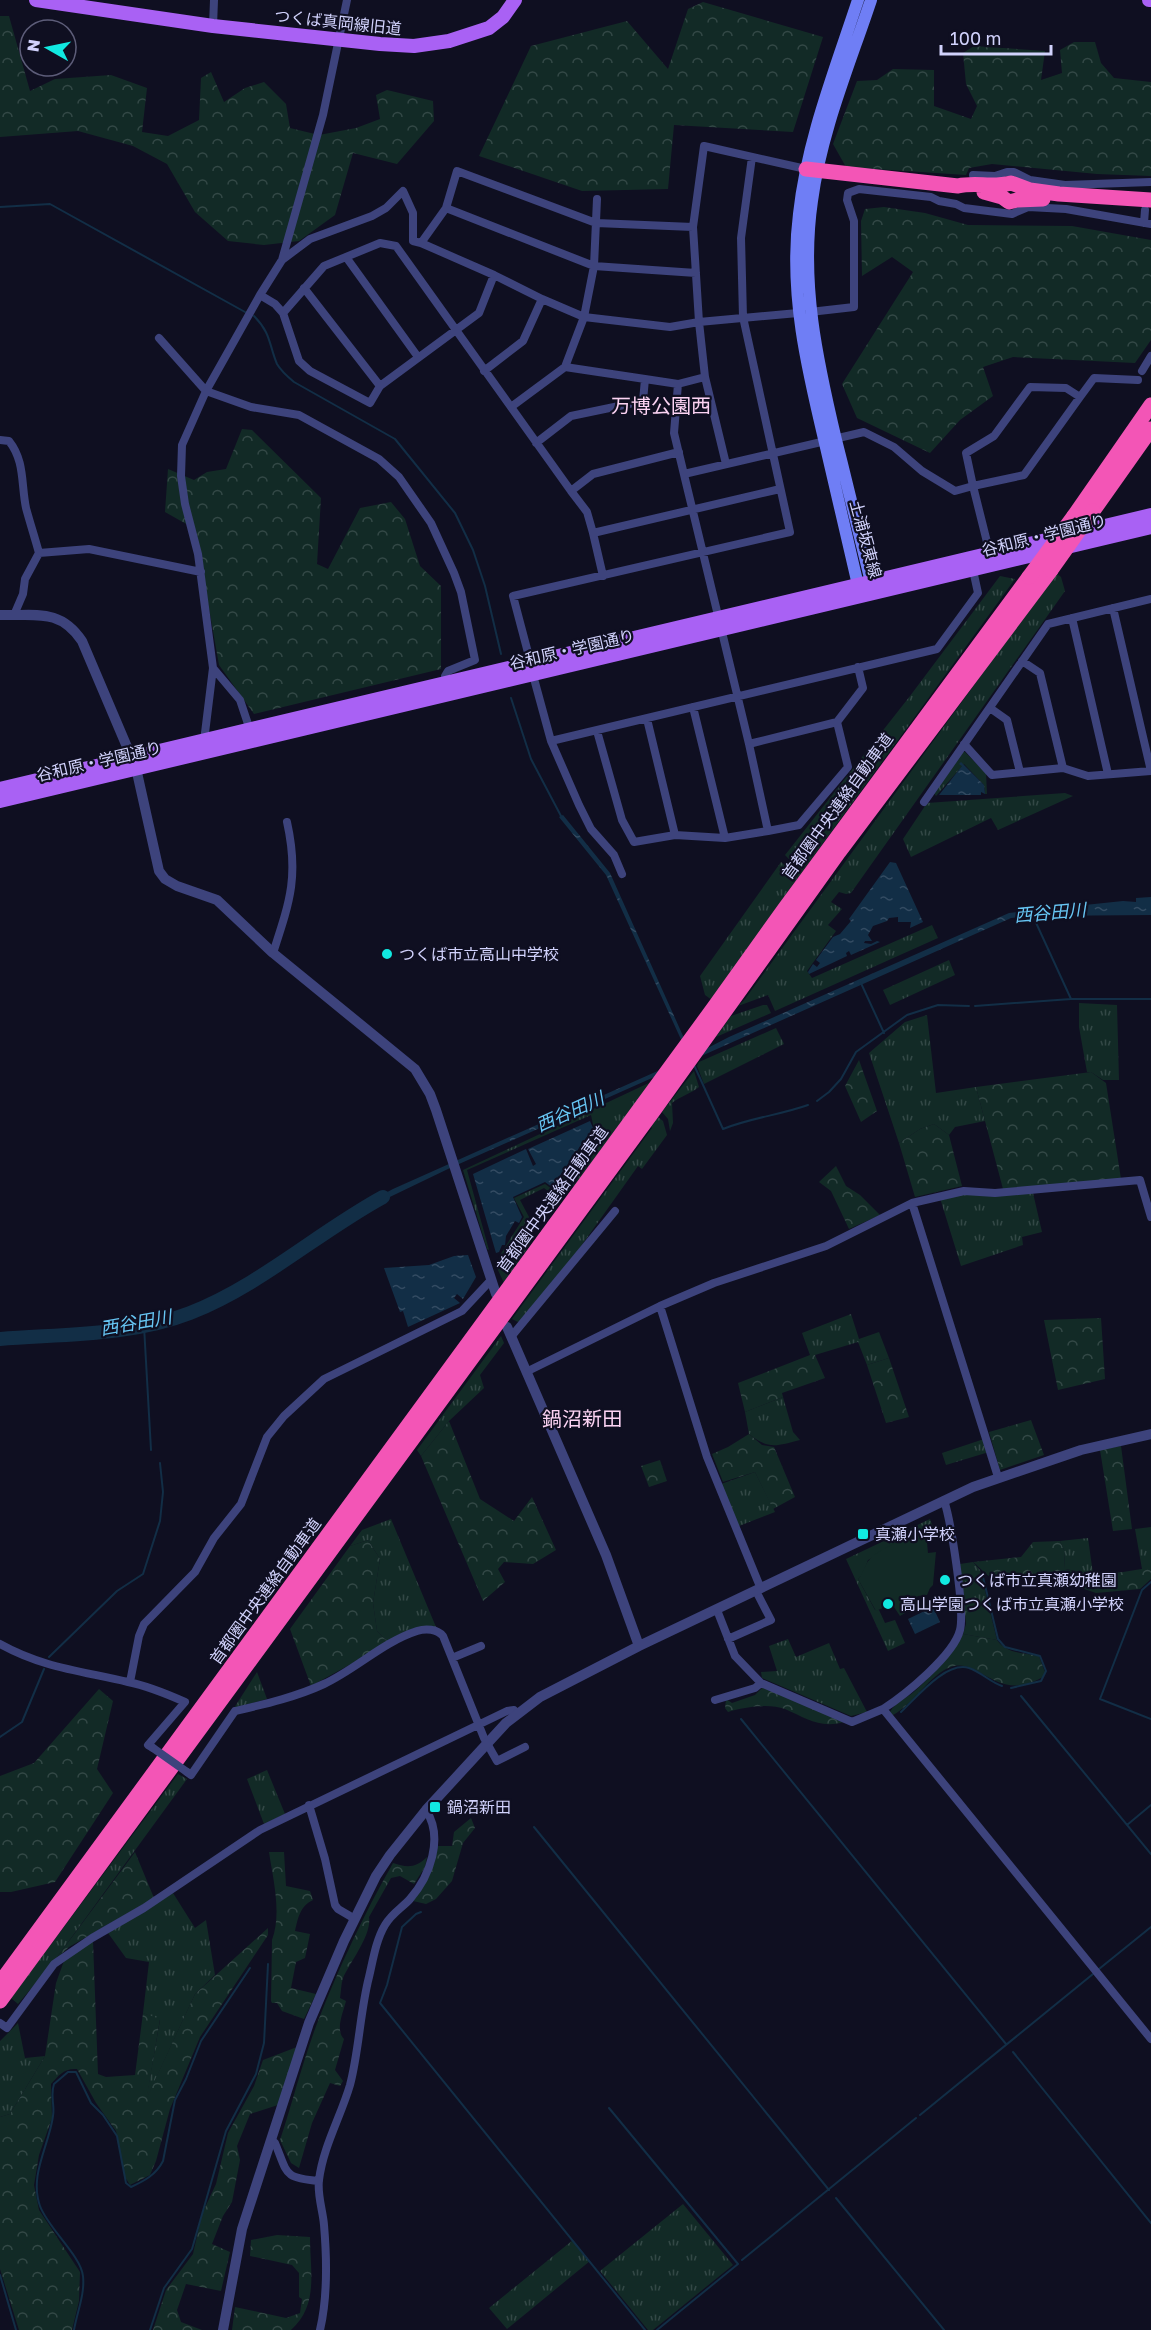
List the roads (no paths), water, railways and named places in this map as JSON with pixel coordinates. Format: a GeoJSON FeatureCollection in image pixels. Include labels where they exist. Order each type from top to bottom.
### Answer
{"type":"FeatureCollection","features":[{"type":"Feature","properties":{"kind":"highway"},"geometry":{"type":"LineString","coordinates":[[812,170],[958,186],[966,190],[1002,197],[1009,202],[1059,198],[1148,202]]}},
{"type":"Feature","properties":{"kind":"highway"},"geometry":{"type":"LineString","coordinates":[[1088,496],[1151,399]]}},
{"type":"Feature","properties":{"kind":"highway","name":"首都圏中央連絡自動車道"},"geometry":{"type":"LineString","coordinates":[[0,1983],[1074,516],[1151,405]]}},
{"type":"Feature","properties":{"kind":"highway","name":"首都圏中央連絡自動車道"},"geometry":{"type":"LineString","coordinates":[[0,2001],[654,1110],[839,852],[1051,570],[1151,429]]}},
{"type":"Feature","properties":{"kind":"main road","name":"つくば真岡線旧道"},"geometry":{"type":"LineString","coordinates":[[36,0],[213,26],[380,44],[431,45],[489,28],[503,17],[515,0]]}},
{"type":"Feature","properties":{"kind":"main road","name":"土浦坂東線"},"geometry":{"type":"LineString","coordinates":[[858,0],[817,126],[812,170],[804,312],[816,355],[830,440],[866,587]]}},
{"type":"Feature","properties":{"kind":"main road","name":"土浦坂東線"},"geometry":{"type":"LineString","coordinates":[[812,170],[871,0]]}},
{"type":"Feature","properties":{"kind":"main road","name":"谷和原・学園通り"},"geometry":{"type":"LineString","coordinates":[[0,789],[134,763],[532,669],[1151,515]]}},
{"type":"Feature","properties":{"kind":"main road","name":"谷和原・学園通り"},"geometry":{"type":"LineString","coordinates":[[866,587],[972,570],[1151,527]]}},
{"type":"Feature","properties":{"kind":"main road","name":"谷和原・学園通り"},"geometry":{"type":"LineString","coordinates":[[0,801],[204,741],[447,683],[532,669]]}},
{"type":"Feature","properties":{"kind":"street"},"geometry":{"type":"LineString","coordinates":[[213,26],[214,0]]}},
{"type":"Feature","properties":{"kind":"street"},"geometry":{"type":"LineString","coordinates":[[204,741],[213,668],[201,572],[181,476],[182,445],[206,390],[282,260],[323,115],[347,0]]}},
{"type":"Feature","properties":{"kind":"street"},"geometry":{"type":"LineString","coordinates":[[726,464],[705,377],[699,322],[693,227],[704,146],[812,170]]}},
{"type":"Feature","properties":{"kind":"street"},"geometry":{"type":"LineString","coordinates":[[622,874],[614,855],[591,829],[551,741],[513,596],[790,532],[742,317],[741,238],[753,157]]}},
{"type":"Feature","properties":{"kind":"street"},"geometry":{"type":"LineString","coordinates":[[421,243],[446,208],[457,171],[596,223],[693,227]]}},
{"type":"Feature","properties":{"kind":"street"},"geometry":{"type":"LineString","coordinates":[[282,260],[310,239],[372,216],[386,208],[403,191],[413,213],[413,241],[494,275],[584,317],[670,327],[742,317],[854,307],[854,220],[847,200],[848,194],[859,189],[931,196],[939,201],[964,208],[1012,214],[1028,207],[1066,209],[1148,224],[1149,182],[1065,185],[1030,180],[1014,172],[994,176],[973,175]]}},
{"type":"Feature","properties":{"kind":"street"},"geometry":{"type":"LineString","coordinates":[[511,407],[565,367],[584,317],[594,266],[597,199]]}},
{"type":"Feature","properties":{"kind":"street"},"geometry":{"type":"LineString","coordinates":[[446,208],[594,266],[696,273]]}},
{"type":"Feature","properties":{"kind":"street"},"geometry":{"type":"LineString","coordinates":[[283,314],[324,266],[380,243],[396,246],[587,512],[603,576]]}},
{"type":"Feature","properties":{"kind":"street"},"geometry":{"type":"LineString","coordinates":[[346,257],[418,357]]}},
{"type":"Feature","properties":{"kind":"street"},"geometry":{"type":"LineString","coordinates":[[260,295],[275,304],[283,314],[299,361],[310,371],[370,403],[380,387],[479,313],[494,275]]}},
{"type":"Feature","properties":{"kind":"street"},"geometry":{"type":"LineString","coordinates":[[304,288],[380,387]]}},
{"type":"Feature","properties":{"kind":"street"},"geometry":{"type":"LineString","coordinates":[[484,371],[523,341],[542,299]]}},
{"type":"Feature","properties":{"kind":"street"},"geometry":{"type":"LineString","coordinates":[[159,338],[206,390],[251,407],[299,415],[379,459],[399,477],[431,523],[461,592],[475,660],[448,671],[445,676],[447,683]]}},
{"type":"Feature","properties":{"kind":"street"},"geometry":{"type":"LineString","coordinates":[[684,474],[864,432],[894,447],[922,471],[955,491],[1024,475],[1094,378],[1140,375],[1151,356]]}},
{"type":"Feature","properties":{"kind":"street"},"geometry":{"type":"LineString","coordinates":[[565,367],[678,384],[705,377]]}},
{"type":"Feature","properties":{"kind":"street"},"geometry":{"type":"LineString","coordinates":[[536,442],[571,416],[643,401],[645,379]]}},
{"type":"Feature","properties":{"kind":"street"},"geometry":{"type":"LineString","coordinates":[[678,384],[674,433],[768,831]]}},
{"type":"Feature","properties":{"kind":"street"},"geometry":{"type":"LineString","coordinates":[[990,554],[966,453],[994,436],[1030,387],[1066,388],[1080,397]]}},
{"type":"Feature","properties":{"kind":"street"},"geometry":{"type":"LineString","coordinates":[[0,440],[9,441],[15,449],[22,468],[26,506],[39,553],[25,579],[23,594],[14,615]]}},
{"type":"Feature","properties":{"kind":"street"},"geometry":{"type":"LineString","coordinates":[[571,490],[593,474],[679,452]]}},
{"type":"Feature","properties":{"kind":"street"},"geometry":{"type":"LineString","coordinates":[[593,533],[780,489]]}},
{"type":"Feature","properties":{"kind":"street"},"geometry":{"type":"LineString","coordinates":[[39,553],[89,549],[201,572]]}},
{"type":"Feature","properties":{"kind":"street"},"geometry":{"type":"LineString","coordinates":[[551,741],[937,649],[978,593],[972,570]]}},
{"type":"Feature","properties":{"kind":"street"},"geometry":{"type":"LineString","coordinates":[[924,802],[1048,624],[1151,599]]}},
{"type":"Feature","properties":{"kind":"street"},"geometry":{"type":"LineString","coordinates":[[964,744],[992,775],[1063,768],[1088,776],[1151,771],[1113,609]]}},
{"type":"Feature","properties":{"kind":"street"},"geometry":{"type":"LineString","coordinates":[[0,615],[50,616],[64,620],[82,641],[134,763],[159,871],[165,879],[177,886],[217,900],[273,953],[415,1069],[430,1094],[496,1294]]}},
{"type":"Feature","properties":{"kind":"street"},"geometry":{"type":"LineString","coordinates":[[1072,618],[1108,774]]}},
{"type":"Feature","properties":{"kind":"street"},"geometry":{"type":"LineString","coordinates":[[1022,661],[1040,673],[1063,768]]}},
{"type":"Feature","properties":{"kind":"street"},"geometry":{"type":"LineString","coordinates":[[749,744],[837,722],[863,688],[858,667]]}},
{"type":"Feature","properties":{"kind":"street"},"geometry":{"type":"LineString","coordinates":[[213,668],[240,700],[250,730]]}},
{"type":"Feature","properties":{"kind":"street"},"geometry":{"type":"LineString","coordinates":[[693,706],[725,838]]}},
{"type":"Feature","properties":{"kind":"street"},"geometry":{"type":"LineString","coordinates":[[990,708],[1007,720],[1020,772]]}},
{"type":"Feature","properties":{"kind":"street"},"geometry":{"type":"LineString","coordinates":[[647,718],[675,835]]}},
{"type":"Feature","properties":{"kind":"street"},"geometry":{"type":"LineString","coordinates":[[597,731],[622,820],[634,842],[675,835],[725,838],[799,825],[848,767],[837,722]]}},
{"type":"Feature","properties":{"kind":"street"},"geometry":{"type":"LineString","coordinates":[[273,953],[288,909],[293,879],[294,851],[287,822]]}},
{"type":"Feature","properties":{"kind":"street"},"geometry":{"type":"LineString","coordinates":[[526,1372],[660,1305],[714,1283],[826,1246],[912,1203],[964,1191],[995,1193],[1140,1180],[1151,1217]]}},
{"type":"Feature","properties":{"kind":"street"},"geometry":{"type":"LineString","coordinates":[[912,1203],[998,1477]]}},
{"type":"Feature","properties":{"kind":"street"},"geometry":{"type":"LineString","coordinates":[[615,1211],[509,1332],[606,1555],[639,1646]]}},
{"type":"Feature","properties":{"kind":"street"},"geometry":{"type":"LineString","coordinates":[[130,1682],[139,1636],[144,1624],[195,1572],[214,1538],[241,1504],[263,1443],[284,1416],[324,1378],[462,1311],[491,1280]]}},
{"type":"Feature","properties":{"kind":"street"},"geometry":{"type":"LineString","coordinates":[[660,1305],[707,1457],[771,1620],[728,1639]]}},
{"type":"Feature","properties":{"kind":"street"},"geometry":{"type":"LineString","coordinates":[[223,2330],[243,2229],[309,2023],[328,1975],[382,1866],[426,1810],[486,1742],[517,1713],[540,1697],[639,1646],[944,1500],[998,1477],[1081,1450],[1151,1434]]}},
{"type":"Feature","properties":{"kind":"street"},"geometry":{"type":"LineString","coordinates":[[717,1610],[736,1657],[761,1683],[852,1722],[883,1709],[921,1680],[948,1650],[960,1629],[958,1589],[944,1500]]}},
{"type":"Feature","properties":{"kind":"street"},"geometry":{"type":"LineString","coordinates":[[0,1644],[43,1664],[130,1682],[158,1690],[185,1702],[148,1745],[191,1775],[235,1711],[269,1704],[324,1683],[399,1639],[419,1630],[440,1633],[486,1742],[497,1761],[525,1747]]}},
{"type":"Feature","properties":{"kind":"street"},"geometry":{"type":"LineString","coordinates":[[452,1658],[481,1646]]}},
{"type":"Feature","properties":{"kind":"street"},"geometry":{"type":"LineString","coordinates":[[715,1700],[755,1688],[761,1683]]}},
{"type":"Feature","properties":{"kind":"street"},"geometry":{"type":"LineString","coordinates":[[883,1709],[1151,2039]]}},
{"type":"Feature","properties":{"kind":"street"},"geometry":{"type":"LineString","coordinates":[[1,2024],[7,2028],[54,1964],[70,1952],[144,1908],[260,1830],[507,1711],[514,1710],[517,1713]]}},
{"type":"Feature","properties":{"kind":"street"},"geometry":{"type":"LineString","coordinates":[[309,1805],[325,1859],[335,1905],[338,1910],[355,1919]]}},
{"type":"Feature","properties":{"kind":"street"},"geometry":{"type":"LineString","coordinates":[[320,2330],[324,2314],[326,2246],[319,2181],[350,2085],[360,2021],[380,1934],[393,1913],[417,1890],[430,1864],[435,1841],[433,1825],[426,1810]]}},
{"type":"Feature","properties":{"kind":"street"},"geometry":{"type":"LineString","coordinates":[[271,2140],[275,2143],[288,2174],[298,2179],[319,2181]]}},
{"type":"Feature","properties":{"kind":"water"},"geometry":{"type":"Polygon","coordinates":[[[961,762],[984,785],[985,794],[981,792],[981,795],[939,795],[962,766],[959,764],[961,762]]]}},
{"type":"Feature","properties":{"kind":"water"},"geometry":{"type":"Polygon","coordinates":[[[563,815],[610,873],[692,1056],[729,1037],[1009,913],[1123,901],[1136,902],[1136,898],[1151,897],[1151,915],[1011,918],[450,1168],[369,1207],[367,1203],[393,1189],[689,1057],[606,875],[559,817],[563,815]]]}},
{"type":"Feature","properties":{"kind":"water"},"geometry":{"type":"Polygon","coordinates":[[[890,862],[896,863],[923,922],[910,928],[911,922],[898,922],[898,917],[889,918],[873,926],[868,935],[872,941],[864,943],[880,942],[851,955],[849,951],[846,953],[847,956],[809,974],[813,964],[817,967],[820,963],[816,960],[833,937],[840,934],[851,921],[849,919],[890,862]]]}},
{"type":"Feature","properties":{"kind":"water"},"geometry":{"type":"Polygon","coordinates":[[[590,1121],[593,1128],[552,1187],[545,1182],[513,1197],[522,1217],[519,1223],[515,1221],[506,1236],[505,1245],[502,1245],[496,1253],[473,1174],[526,1149],[533,1166],[536,1164],[528,1149],[590,1121]]]}},
{"type":"Feature","properties":{"kind":"water"},"geometry":{"type":"Polygon","coordinates":[[[468,1255],[476,1277],[463,1299],[457,1294],[454,1298],[460,1303],[408,1327],[384,1268],[429,1265],[454,1256],[468,1255]]]}},
{"type":"Feature","properties":{"kind":"water"},"geometry":{"type":"Polygon","coordinates":[[[933,1607],[940,1622],[915,1634],[908,1619],[933,1607]]]}},
{"type":"Feature","properties":{"kind":"waterway"},"geometry":{"type":"LineString","coordinates":[[0,207],[50,204],[245,312]]}},
{"type":"Feature","properties":{"kind":"waterway"},"geometry":{"type":"LineString","coordinates":[[254,316],[264,328],[277,364],[285,374],[294,382],[395,439],[455,513],[473,550],[485,586],[501,654]]}},
{"type":"Feature","properties":{"kind":"waterway"},"geometry":{"type":"LineString","coordinates":[[511,698],[531,759],[561,816]]}},
{"type":"Feature","properties":{"kind":"waterway"},"geometry":{"type":"LineString","coordinates":[[1032,914],[1071,999]]}},
{"type":"Feature","properties":{"kind":"waterway"},"geometry":{"type":"LineString","coordinates":[[860,981],[884,1033]]}},
{"type":"Feature","properties":{"kind":"waterway"},"geometry":{"type":"LineString","coordinates":[[975,1006],[1071,999],[1151,999]]}},
{"type":"Feature","properties":{"kind":"waterway"},"geometry":{"type":"LineString","coordinates":[[817,1101],[841,1079],[856,1052],[907,1015],[938,1005],[969,1006]]}},
{"type":"Feature","properties":{"kind":"waterway"},"geometry":{"type":"LineString","coordinates":[[694,1065],[723,1129],[808,1105]]}},
{"type":"Feature","properties":{"kind":"waterway","name":"西谷田川"},"geometry":{"type":"LineString","coordinates":[[0,1339],[121,1330],[167,1321],[190,1313],[241,1288],[383,1197]]}},
{"type":"Feature","properties":{"kind":"waterway"},"geometry":{"type":"LineString","coordinates":[[144,1326],[151,1450]]}},
{"type":"Feature","properties":{"kind":"waterway"},"geometry":{"type":"LineString","coordinates":[[49,1657],[117,1591],[143,1574],[160,1521],[163,1492],[160,1463]]}},
{"type":"Feature","properties":{"kind":"waterway"},"geometry":{"type":"LineString","coordinates":[[983,1577],[998,1639],[1005,1647],[1040,1656],[1046,1671],[1041,1681],[1011,1688]]}},
{"type":"Feature","properties":{"kind":"waterway"},"geometry":{"type":"LineString","coordinates":[[1151,1582],[1142,1590],[1100,1699],[1151,1719]]}},
{"type":"Feature","properties":{"kind":"waterway"},"geometry":{"type":"LineString","coordinates":[[901,1712],[932,1682],[960,1667],[969,1668],[1002,1686]]}},
{"type":"Feature","properties":{"kind":"waterway"},"geometry":{"type":"LineString","coordinates":[[0,1737],[22,1722],[44,1669]]}},
{"type":"Feature","properties":{"kind":"waterway"},"geometry":{"type":"LineString","coordinates":[[1021,1696],[1151,1854]]}},
{"type":"Feature","properties":{"kind":"waterway"},"geometry":{"type":"LineString","coordinates":[[741,1719],[1006,2044]]}},
{"type":"Feature","properties":{"kind":"waterway"},"geometry":{"type":"LineString","coordinates":[[1127,1825],[1151,1805]]}},
{"type":"Feature","properties":{"kind":"waterway"},"geometry":{"type":"LineString","coordinates":[[534,1827],[829,2190]]}},
{"type":"Feature","properties":{"kind":"waterway"},"geometry":{"type":"LineString","coordinates":[[421,1912],[402,1927],[380,2003],[645,2330]]}},
{"type":"Feature","properties":{"kind":"waterway"},"geometry":{"type":"LineString","coordinates":[[1099,1969],[1151,1927]]}},
{"type":"Feature","properties":{"kind":"waterway"},"geometry":{"type":"LineString","coordinates":[[150,2330],[164,2288],[192,2249],[226,2131],[256,2074],[264,2043],[268,1964]]}},
{"type":"Feature","properties":{"kind":"waterway"},"geometry":{"type":"LineString","coordinates":[[74,2330],[83,2290],[81,2268],[44,2215],[37,2194],[38,2172],[53,2116],[54,2084],[68,2072],[76,2072],[91,2103],[103,2115],[117,2136],[126,2183],[131,2187],[145,2180],[157,2170],[163,2161],[175,2100],[201,2041],[250,1968]]}},
{"type":"Feature","properties":{"kind":"waterway"},"geometry":{"type":"LineString","coordinates":[[920,2115],[1093,1974]]}},
{"type":"Feature","properties":{"kind":"waterway"},"geometry":{"type":"LineString","coordinates":[[1013,2052],[1151,2223]]}},
{"type":"Feature","properties":{"kind":"waterway"},"geometry":{"type":"LineString","coordinates":[[609,2108],[738,2264],[657,2330]]}},
{"type":"Feature","properties":{"kind":"waterway"},"geometry":{"type":"LineString","coordinates":[[742,2260],[916,2118]]}},
{"type":"Feature","properties":{"kind":"waterway"},"geometry":{"type":"LineString","coordinates":[[836,2198],[944,2330]]}},
{"type":"Feature","properties":{"kind":"waterway"},"geometry":{"type":"LineString","coordinates":[[0,2275],[16,2330]]}},
{"type":"Feature","properties":{"kind":"place","name":"つくば市立高山中学校"},"geometry":{"type":"Point","coordinates":[387,954]}},
{"type":"Feature","properties":{"kind":"place","name":"真瀬小学校"},"geometry":{"type":"Point","coordinates":[863,1534]}},
{"type":"Feature","properties":{"kind":"place","name":"つくば市立真瀬幼稚園"},"geometry":{"type":"Point","coordinates":[945,1580]}},
{"type":"Feature","properties":{"kind":"place","name":"高山学園つくば市立真瀬小学校"},"geometry":{"type":"Point","coordinates":[888,1604]}},
{"type":"Feature","properties":{"kind":"place","name":"鍋沼新田"},"geometry":{"type":"Point","coordinates":[435,1807]}},
{"type":"Feature","properties":{"kind":"district","name":"万博公園西"},"geometry":{"type":"Point","coordinates":[661,406]}},
{"type":"Feature","properties":{"kind":"district","name":"鍋沼新田"},"geometry":{"type":"Point","coordinates":[582,1419]}}]}
